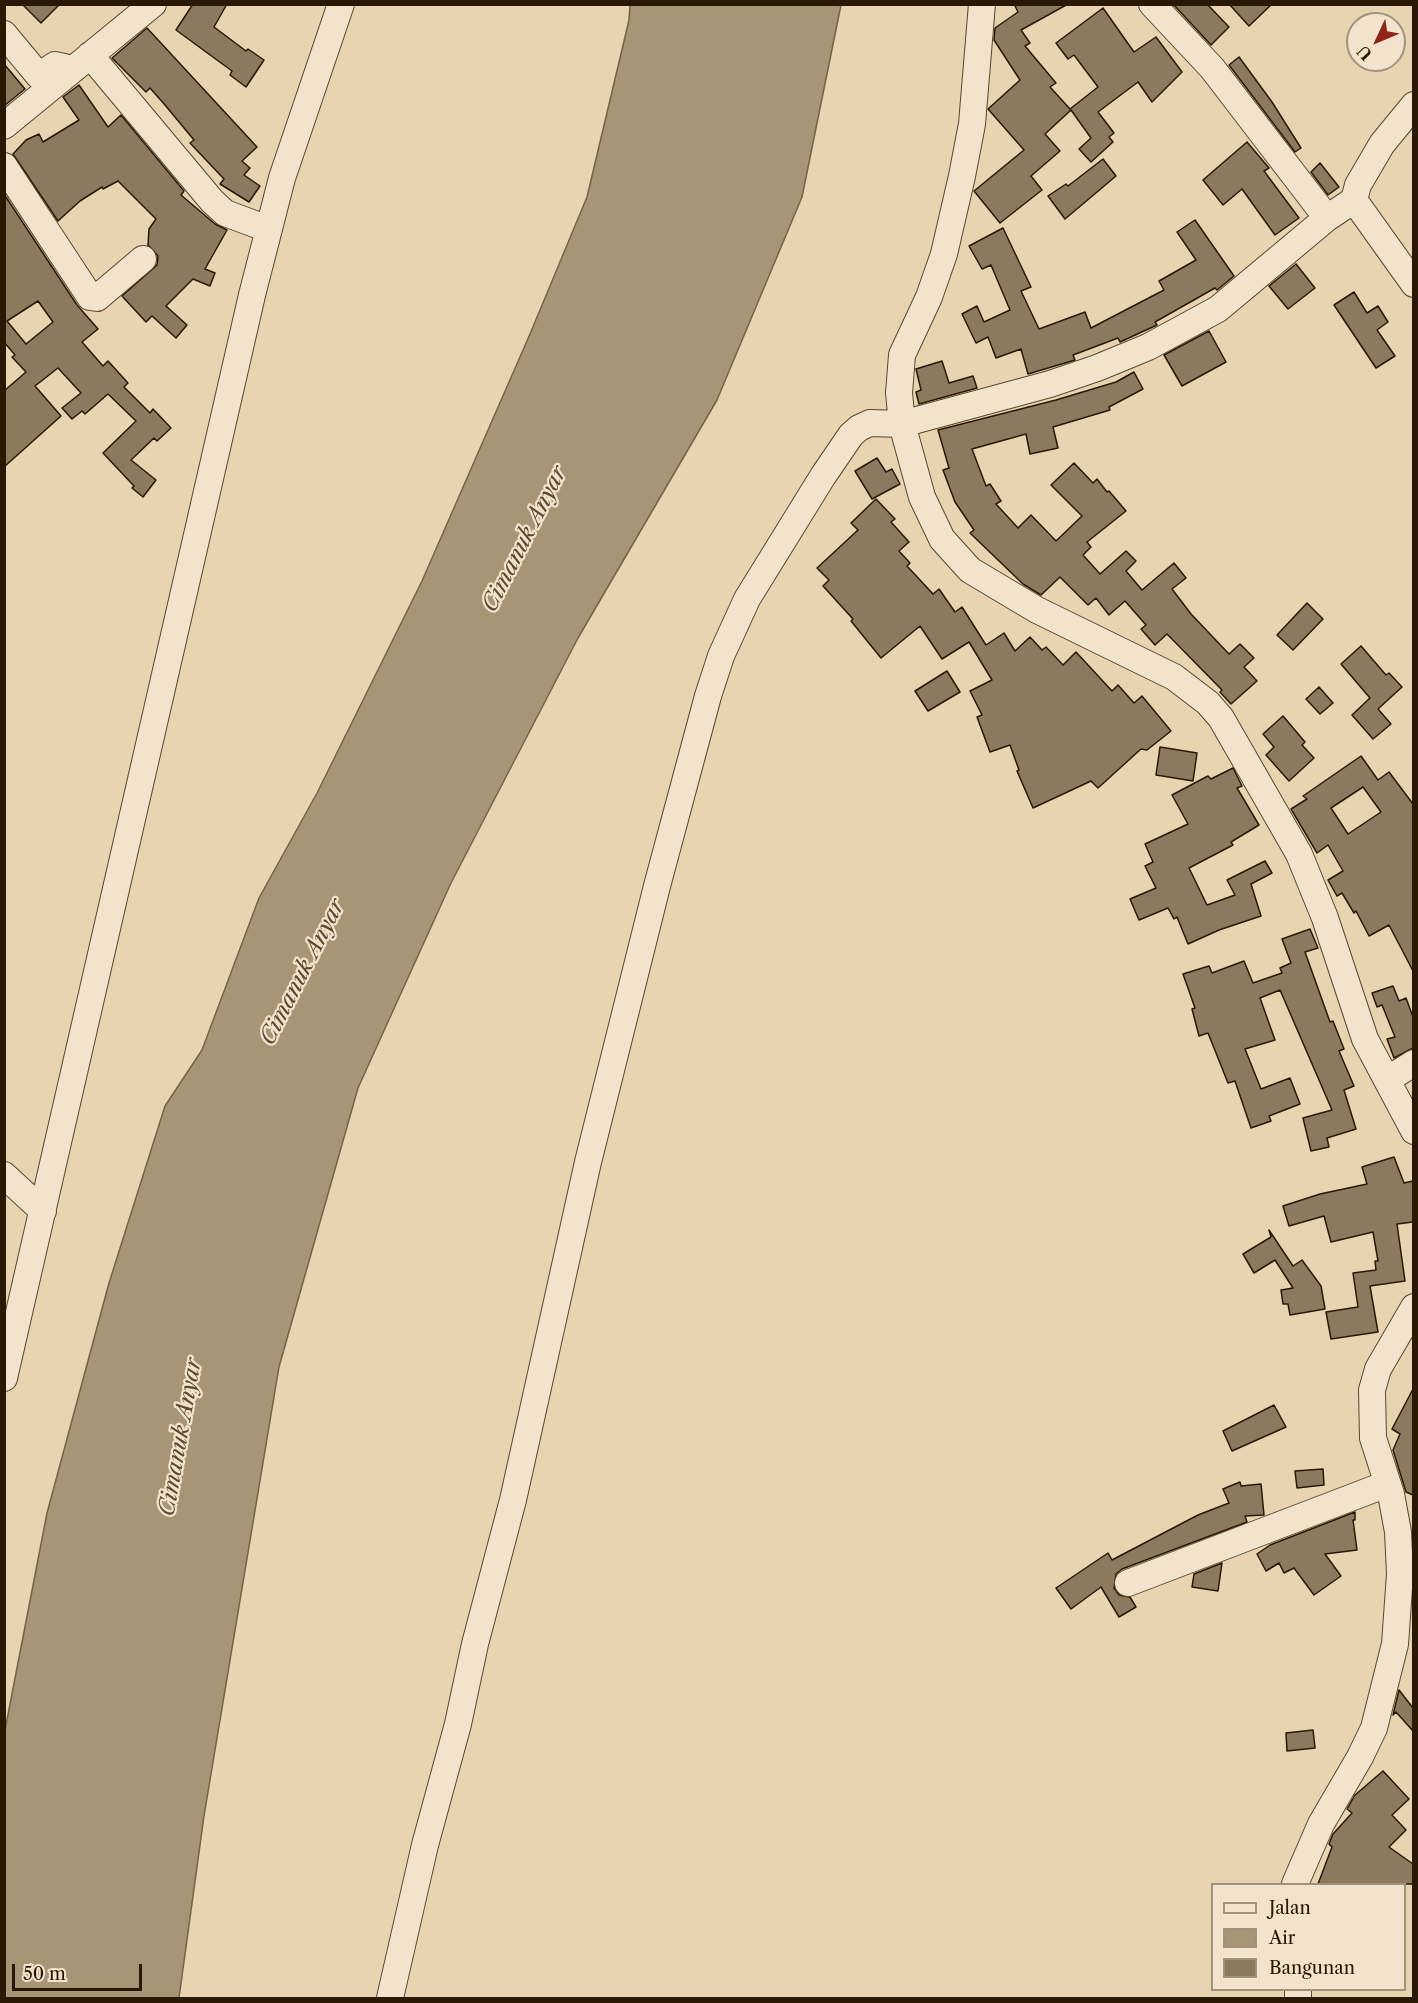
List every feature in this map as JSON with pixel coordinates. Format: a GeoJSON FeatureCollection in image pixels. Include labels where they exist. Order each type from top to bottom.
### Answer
{"type":"FeatureCollection","features":[{"type":"Feature","properties":{"kind":"street"},"geometry":{"type":"LineString","coordinates":[[4,126],[153,4]]}},
{"type":"Feature","properties":{"kind":"street"},"geometry":{"type":"LineString","coordinates":[[4,1378],[150,745],[176,618],[268,229],[307,99],[341,4]]}},
{"type":"Feature","properties":{"kind":"street"},"geometry":{"type":"LineString","coordinates":[[982,4],[972,124],[962,176],[944,254],[929,297],[902,355],[899,393],[902,424],[910,462],[930,519],[942,539],[970,570],[1037,610],[1174,677],[1209,702],[1221,718],[1299,854],[1325,918],[1365,1039],[1388,1079],[1413,1131]]}},
{"type":"Feature","properties":{"kind":"street"},"geometry":{"type":"LineString","coordinates":[[1152,4],[1212,68],[1327,218]]}},
{"type":"Feature","properties":{"kind":"street"},"geometry":{"type":"LineString","coordinates":[[4,34],[39,76],[55,65],[65,66],[70,71]]}},
{"type":"Feature","properties":{"kind":"street"},"geometry":{"type":"LineString","coordinates":[[90,55],[212,201],[225,213],[268,229]]}},
{"type":"Feature","properties":{"kind":"street"},"geometry":{"type":"LineString","coordinates":[[390,1998],[425,1845],[458,1724],[475,1644],[504,1534],[588,1162],[689,760],[721,656],[747,598],[851,435],[870,423],[902,424],[1059,381],[1097,368],[1181,331],[1218,309],[1327,218],[1353,200],[1358,185],[1382,144],[1413,105]]}},
{"type":"Feature","properties":{"kind":"street"},"geometry":{"type":"LineString","coordinates":[[4,166],[90,297],[97,298],[143,259]]}},
{"type":"Feature","properties":{"kind":"street"},"geometry":{"type":"LineString","coordinates":[[1353,200],[1413,284]]}},
{"type":"Feature","properties":{"kind":"street"},"geometry":{"type":"LineString","coordinates":[[1388,1079],[1413,1063]]}},
{"type":"Feature","properties":{"kind":"street"},"geometry":{"type":"LineString","coordinates":[[4,1175],[43,1210]]}},
{"type":"Feature","properties":{"kind":"street"},"geometry":{"type":"LineString","coordinates":[[1295,1883],[1321,1824],[1374,1728],[1395,1644],[1400,1574],[1398,1532],[1373,1438],[1372,1390],[1378,1369],[1410,1319]]}},
{"type":"Feature","properties":{"kind":"street"},"geometry":{"type":"LineString","coordinates":[[1128,1583],[1387,1484]]}},
{"type":"Feature","properties":{"kind":"water","name":"Cimanuk Anyar"},"geometry":{"type":"Polygon","coordinates":[[[630,5],[841,5],[802,197],[717,400],[578,638],[451,883],[358,1088],[279,1367],[204,1816],[179,1998],[5,1998],[5,1730],[47,1513],[109,1283],[165,1106],[202,1050],[259,898],[317,793],[422,581],[587,197],[629,20],[630,5]]]}},
{"type":"Feature","properties":{"kind":"building"},"geometry":{"type":"Polygon","coordinates":[[[22,4],[60,4],[41,23],[22,4]]]}},
{"type":"Feature","properties":{"kind":"building"},"geometry":{"type":"Polygon","coordinates":[[[193,4],[227,4],[214,27],[246,51],[248,49],[264,60],[246,87],[230,75],[232,71],[176,30],[193,4]]]}},
{"type":"Feature","properties":{"kind":"building"},"geometry":{"type":"Polygon","coordinates":[[[1014,4],[1068,4],[1021,30],[1030,43],[1025,46],[1056,83],[1050,87],[1070,109],[1098,87],[1074,55],[1068,59],[1056,43],[1103,8],[1134,52],[1156,37],[1182,72],[1152,102],[1138,82],[1098,112],[1114,133],[1109,137],[1113,142],[1091,162],[1079,149],[1091,138],[1071,110],[1045,134],[1060,151],[1031,176],[1042,190],[1000,223],[974,191],[1024,150],[988,109],[1020,80],[994,40],[995,28],[1018,12],[1014,4]]]}},
{"type":"Feature","properties":{"kind":"building"},"geometry":{"type":"Polygon","coordinates":[[[1173,4],[1207,4],[1229,27],[1211,45],[1173,4]]]}},
{"type":"Feature","properties":{"kind":"building"},"geometry":{"type":"Polygon","coordinates":[[[1229,4],[1272,4],[1249,26],[1229,4]]]}},
{"type":"Feature","properties":{"kind":"building"},"geometry":{"type":"Polygon","coordinates":[[[147,28],[257,147],[242,161],[250,168],[244,175],[260,186],[249,202],[220,184],[224,179],[190,143],[194,140],[165,105],[150,88],[146,92],[112,58],[147,28]]]}},
{"type":"Feature","properties":{"kind":"building"},"geometry":{"type":"Polygon","coordinates":[[[1239,57],[1272,102],[1301,148],[1295,152],[1229,65],[1239,57]]]}},
{"type":"Feature","properties":{"kind":"building"},"geometry":{"type":"Polygon","coordinates":[[[4,64],[25,89],[4,106],[4,64]]]}},
{"type":"Feature","properties":{"kind":"building"},"geometry":{"type":"Polygon","coordinates":[[[79,85],[108,127],[121,115],[184,191],[181,195],[215,224],[227,230],[205,269],[215,273],[210,286],[193,279],[166,306],[187,325],[176,338],[152,316],[146,322],[122,296],[157,265],[158,256],[148,245],[149,229],[156,219],[118,181],[103,189],[102,187],[80,201],[58,221],[13,154],[26,140],[39,134],[43,142],[79,120],[63,97],[79,85]]]}},
{"type":"Feature","properties":{"kind":"building"},"geometry":{"type":"Polygon","coordinates":[[[1247,142],[1269,168],[1264,171],[1299,218],[1275,235],[1242,189],[1223,205],[1203,180],[1247,142]]]}},
{"type":"Feature","properties":{"kind":"building"},"geometry":{"type":"Polygon","coordinates":[[[1103,159],[1116,176],[1065,219],[1048,196],[1066,184],[1068,186],[1103,159]]]}},
{"type":"Feature","properties":{"kind":"building"},"geometry":{"type":"Polygon","coordinates":[[[1320,163],[1339,187],[1328,195],[1311,172],[1320,163]]]}},
{"type":"Feature","properties":{"kind":"building"},"geometry":{"type":"Polygon","coordinates":[[[4,194],[77,305],[98,329],[82,342],[103,366],[108,361],[128,383],[124,387],[150,413],[153,409],[171,428],[157,441],[154,438],[131,460],[156,480],[143,497],[132,488],[134,486],[103,453],[136,421],[108,394],[85,414],[82,411],[72,419],[62,408],[81,393],[58,368],[35,386],[61,416],[4,467],[4,391],[26,372],[12,357],[15,355],[4,342],[4,194]],[[38,301],[7,321],[26,344],[53,322],[38,301]]]}},
{"type":"Feature","properties":{"kind":"building"},"geometry":{"type":"Polygon","coordinates":[[[1195,220],[1234,276],[1217,290],[1215,288],[1155,322],[1157,325],[1120,342],[1118,338],[1073,355],[1075,360],[1028,374],[1021,349],[996,358],[988,337],[976,343],[962,314],[977,306],[984,322],[1010,310],[991,265],[982,269],[969,246],[1003,228],[1031,287],[1021,291],[1039,329],[1085,312],[1091,328],[1164,290],[1159,281],[1196,260],[1177,232],[1195,220]]]}},
{"type":"Feature","properties":{"kind":"building"},"geometry":{"type":"Polygon","coordinates":[[[1296,264],[1315,288],[1288,309],[1269,286],[1296,264]]]}},
{"type":"Feature","properties":{"kind":"building"},"geometry":{"type":"Polygon","coordinates":[[[1354,292],[1367,313],[1378,306],[1388,322],[1377,330],[1395,356],[1376,368],[1334,305],[1354,292]]]}},
{"type":"Feature","properties":{"kind":"building"},"geometry":{"type":"Polygon","coordinates":[[[1209,331],[1226,362],[1182,386],[1164,355],[1209,331]]]}},
{"type":"Feature","properties":{"kind":"building"},"geometry":{"type":"Polygon","coordinates":[[[942,361],[949,383],[973,376],[977,388],[919,404],[916,392],[921,390],[916,369],[942,361]]]}},
{"type":"Feature","properties":{"kind":"building"},"geometry":{"type":"Polygon","coordinates":[[[1134,372],[1143,389],[1109,407],[1110,410],[1053,427],[1058,448],[1030,454],[1026,434],[972,449],[986,486],[990,484],[1001,501],[996,504],[1018,528],[1031,515],[1056,541],[1082,516],[1051,485],[1074,463],[1093,483],[1097,479],[1126,511],[1087,542],[1091,547],[1083,555],[1100,574],[1126,551],[1136,561],[1126,571],[1142,590],[1174,563],[1186,578],[1172,589],[1191,614],[1229,654],[1240,644],[1254,658],[1244,667],[1257,681],[1231,704],[1220,692],[1222,690],[1167,634],[1155,645],[1141,629],[1146,625],[1125,601],[1109,615],[1096,598],[1088,605],[1060,577],[1041,595],[1023,584],[970,533],[974,530],[955,502],[943,470],[949,468],[938,430],[1056,400],[1116,382],[1134,372]]]}},
{"type":"Feature","properties":{"kind":"building"},"geometry":{"type":"Polygon","coordinates":[[[877,458],[886,472],[892,469],[900,484],[872,499],[855,471],[877,458]]]}},
{"type":"Feature","properties":{"kind":"building"},"geometry":{"type":"Polygon","coordinates":[[[876,499],[895,519],[891,522],[909,542],[899,551],[910,563],[907,566],[933,594],[939,589],[955,612],[962,607],[986,645],[1004,633],[1015,651],[1030,637],[1042,650],[1046,647],[1063,665],[1076,652],[1112,691],[1118,685],[1134,703],[1142,696],[1171,731],[1147,750],[1141,749],[1098,788],[1091,781],[1033,808],[1017,771],[1019,770],[1010,745],[990,752],[977,717],[982,715],[970,691],[992,680],[969,642],[942,659],[920,626],[881,658],[851,621],[853,619],[823,586],[829,580],[817,568],[858,530],[851,523],[876,499]]]}},
{"type":"Feature","properties":{"kind":"building"},"geometry":{"type":"Polygon","coordinates":[[[1307,603],[1323,619],[1293,650],[1277,635],[1307,603]]]}},
{"type":"Feature","properties":{"kind":"building"},"geometry":{"type":"Polygon","coordinates":[[[1361,646],[1386,675],[1389,673],[1402,687],[1378,709],[1391,724],[1373,739],[1352,715],[1370,698],[1341,664],[1361,646]]]}},
{"type":"Feature","properties":{"kind":"building"},"geometry":{"type":"Polygon","coordinates":[[[947,671],[960,692],[928,711],[915,691],[947,671]]]}},
{"type":"Feature","properties":{"kind":"building"},"geometry":{"type":"Polygon","coordinates":[[[1319,687],[1333,703],[1320,714],[1306,699],[1319,687]]]}},
{"type":"Feature","properties":{"kind":"building"},"geometry":{"type":"Polygon","coordinates":[[[1283,716],[1305,742],[1302,745],[1314,758],[1289,781],[1266,755],[1274,747],[1263,734],[1283,716]]]}},
{"type":"Feature","properties":{"kind":"building"},"geometry":{"type":"Polygon","coordinates":[[[1160,747],[1197,753],[1193,781],[1156,775],[1160,747]]]}},
{"type":"Feature","properties":{"kind":"building"},"geometry":{"type":"Polygon","coordinates":[[[1361,756],[1378,780],[1389,772],[1413,804],[1413,971],[1389,925],[1369,936],[1356,911],[1354,913],[1342,893],[1337,896],[1328,880],[1343,871],[1328,845],[1317,853],[1291,809],[1307,799],[1303,796],[1361,756]],[[1363,787],[1331,808],[1348,834],[1381,812],[1363,787]]]}},
{"type":"Feature","properties":{"kind":"building"},"geometry":{"type":"Polygon","coordinates":[[[1233,768],[1242,786],[1237,788],[1259,825],[1231,842],[1233,845],[1189,868],[1207,905],[1235,895],[1227,880],[1265,861],[1272,873],[1251,884],[1261,916],[1219,930],[1188,944],[1177,917],[1174,919],[1168,908],[1139,920],[1130,899],[1156,888],[1145,866],[1153,862],[1145,844],[1188,824],[1172,795],[1208,776],[1211,779],[1233,768]]]}},
{"type":"Feature","properties":{"kind":"building"},"geometry":{"type":"Polygon","coordinates":[[[1310,929],[1318,948],[1305,952],[1330,1022],[1333,1021],[1344,1049],[1339,1051],[1354,1086],[1344,1090],[1356,1129],[1327,1138],[1329,1147],[1311,1151],[1303,1118],[1332,1110],[1280,990],[1260,998],[1275,1040],[1245,1049],[1261,1089],[1290,1078],[1300,1104],[1269,1116],[1271,1121],[1251,1128],[1235,1081],[1228,1083],[1208,1033],[1199,1036],[1192,1009],[1195,1008],[1183,974],[1209,966],[1212,973],[1244,961],[1253,983],[1282,973],[1280,968],[1291,963],[1282,939],[1310,929]]]}},
{"type":"Feature","properties":{"kind":"building"},"geometry":{"type":"Polygon","coordinates":[[[1393,986],[1399,1001],[1406,998],[1413,1017],[1413,1048],[1394,1058],[1387,1039],[1395,1037],[1382,1005],[1377,1007],[1372,993],[1393,986]]]}},
{"type":"Feature","properties":{"kind":"building"},"geometry":{"type":"Polygon","coordinates":[[[1394,1157],[1404,1183],[1413,1181],[1413,1222],[1397,1224],[1405,1281],[1370,1286],[1378,1332],[1331,1339],[1326,1312],[1358,1307],[1353,1273],[1376,1270],[1375,1261],[1378,1261],[1373,1232],[1331,1242],[1324,1216],[1289,1226],[1283,1206],[1320,1194],[1367,1184],[1362,1167],[1394,1157]]]}},
{"type":"Feature","properties":{"kind":"building"},"geometry":{"type":"Polygon","coordinates":[[[1269,1230],[1293,1266],[1302,1260],[1321,1286],[1325,1309],[1290,1315],[1288,1304],[1283,1304],[1281,1290],[1293,1288],[1275,1260],[1254,1273],[1243,1254],[1271,1237],[1269,1230]]]}},
{"type":"Feature","properties":{"kind":"building"},"geometry":{"type":"Polygon","coordinates":[[[1413,1389],[1413,1495],[1406,1492],[1393,1450],[1400,1434],[1392,1429],[1413,1389]]]}},
{"type":"Feature","properties":{"kind":"building"},"geometry":{"type":"Polygon","coordinates":[[[1274,1405],[1286,1427],[1232,1451],[1223,1431],[1274,1405]]]}},
{"type":"Feature","properties":{"kind":"building"},"geometry":{"type":"Polygon","coordinates":[[[1323,1469],[1324,1485],[1297,1488],[1295,1471],[1323,1469]]]}},
{"type":"Feature","properties":{"kind":"building"},"geometry":{"type":"Polygon","coordinates":[[[1240,1482],[1241,1486],[1261,1484],[1264,1515],[1245,1516],[1247,1522],[1122,1569],[1116,1574],[1114,1588],[1119,1595],[1130,1597],[1136,1607],[1119,1617],[1101,1587],[1071,1609],[1056,1588],[1108,1553],[1112,1560],[1198,1515],[1229,1503],[1223,1489],[1240,1482]]]}},
{"type":"Feature","properties":{"kind":"building"},"geometry":{"type":"Polygon","coordinates":[[[1355,1512],[1355,1520],[1353,1520],[1357,1550],[1325,1554],[1341,1576],[1314,1595],[1294,1568],[1284,1573],[1279,1563],[1266,1571],[1257,1554],[1270,1545],[1355,1512]]]}},
{"type":"Feature","properties":{"kind":"building"},"geometry":{"type":"Polygon","coordinates":[[[1222,1563],[1218,1591],[1192,1587],[1194,1574],[1222,1563]]]}},
{"type":"Feature","properties":{"kind":"building"},"geometry":{"type":"Polygon","coordinates":[[[1399,1690],[1413,1708],[1413,1731],[1396,1712],[1393,1715],[1399,1690]]]}},
{"type":"Feature","properties":{"kind":"building"},"geometry":{"type":"Polygon","coordinates":[[[1313,1730],[1315,1748],[1287,1751],[1286,1733],[1313,1730]]]}},
{"type":"Feature","properties":{"kind":"building"},"geometry":{"type":"Polygon","coordinates":[[[1383,1771],[1409,1799],[1392,1815],[1406,1830],[1389,1847],[1413,1864],[1413,1884],[1318,1883],[1332,1847],[1329,1844],[1333,1834],[1352,1813],[1347,1809],[1355,1795],[1383,1771]]]}}]}
